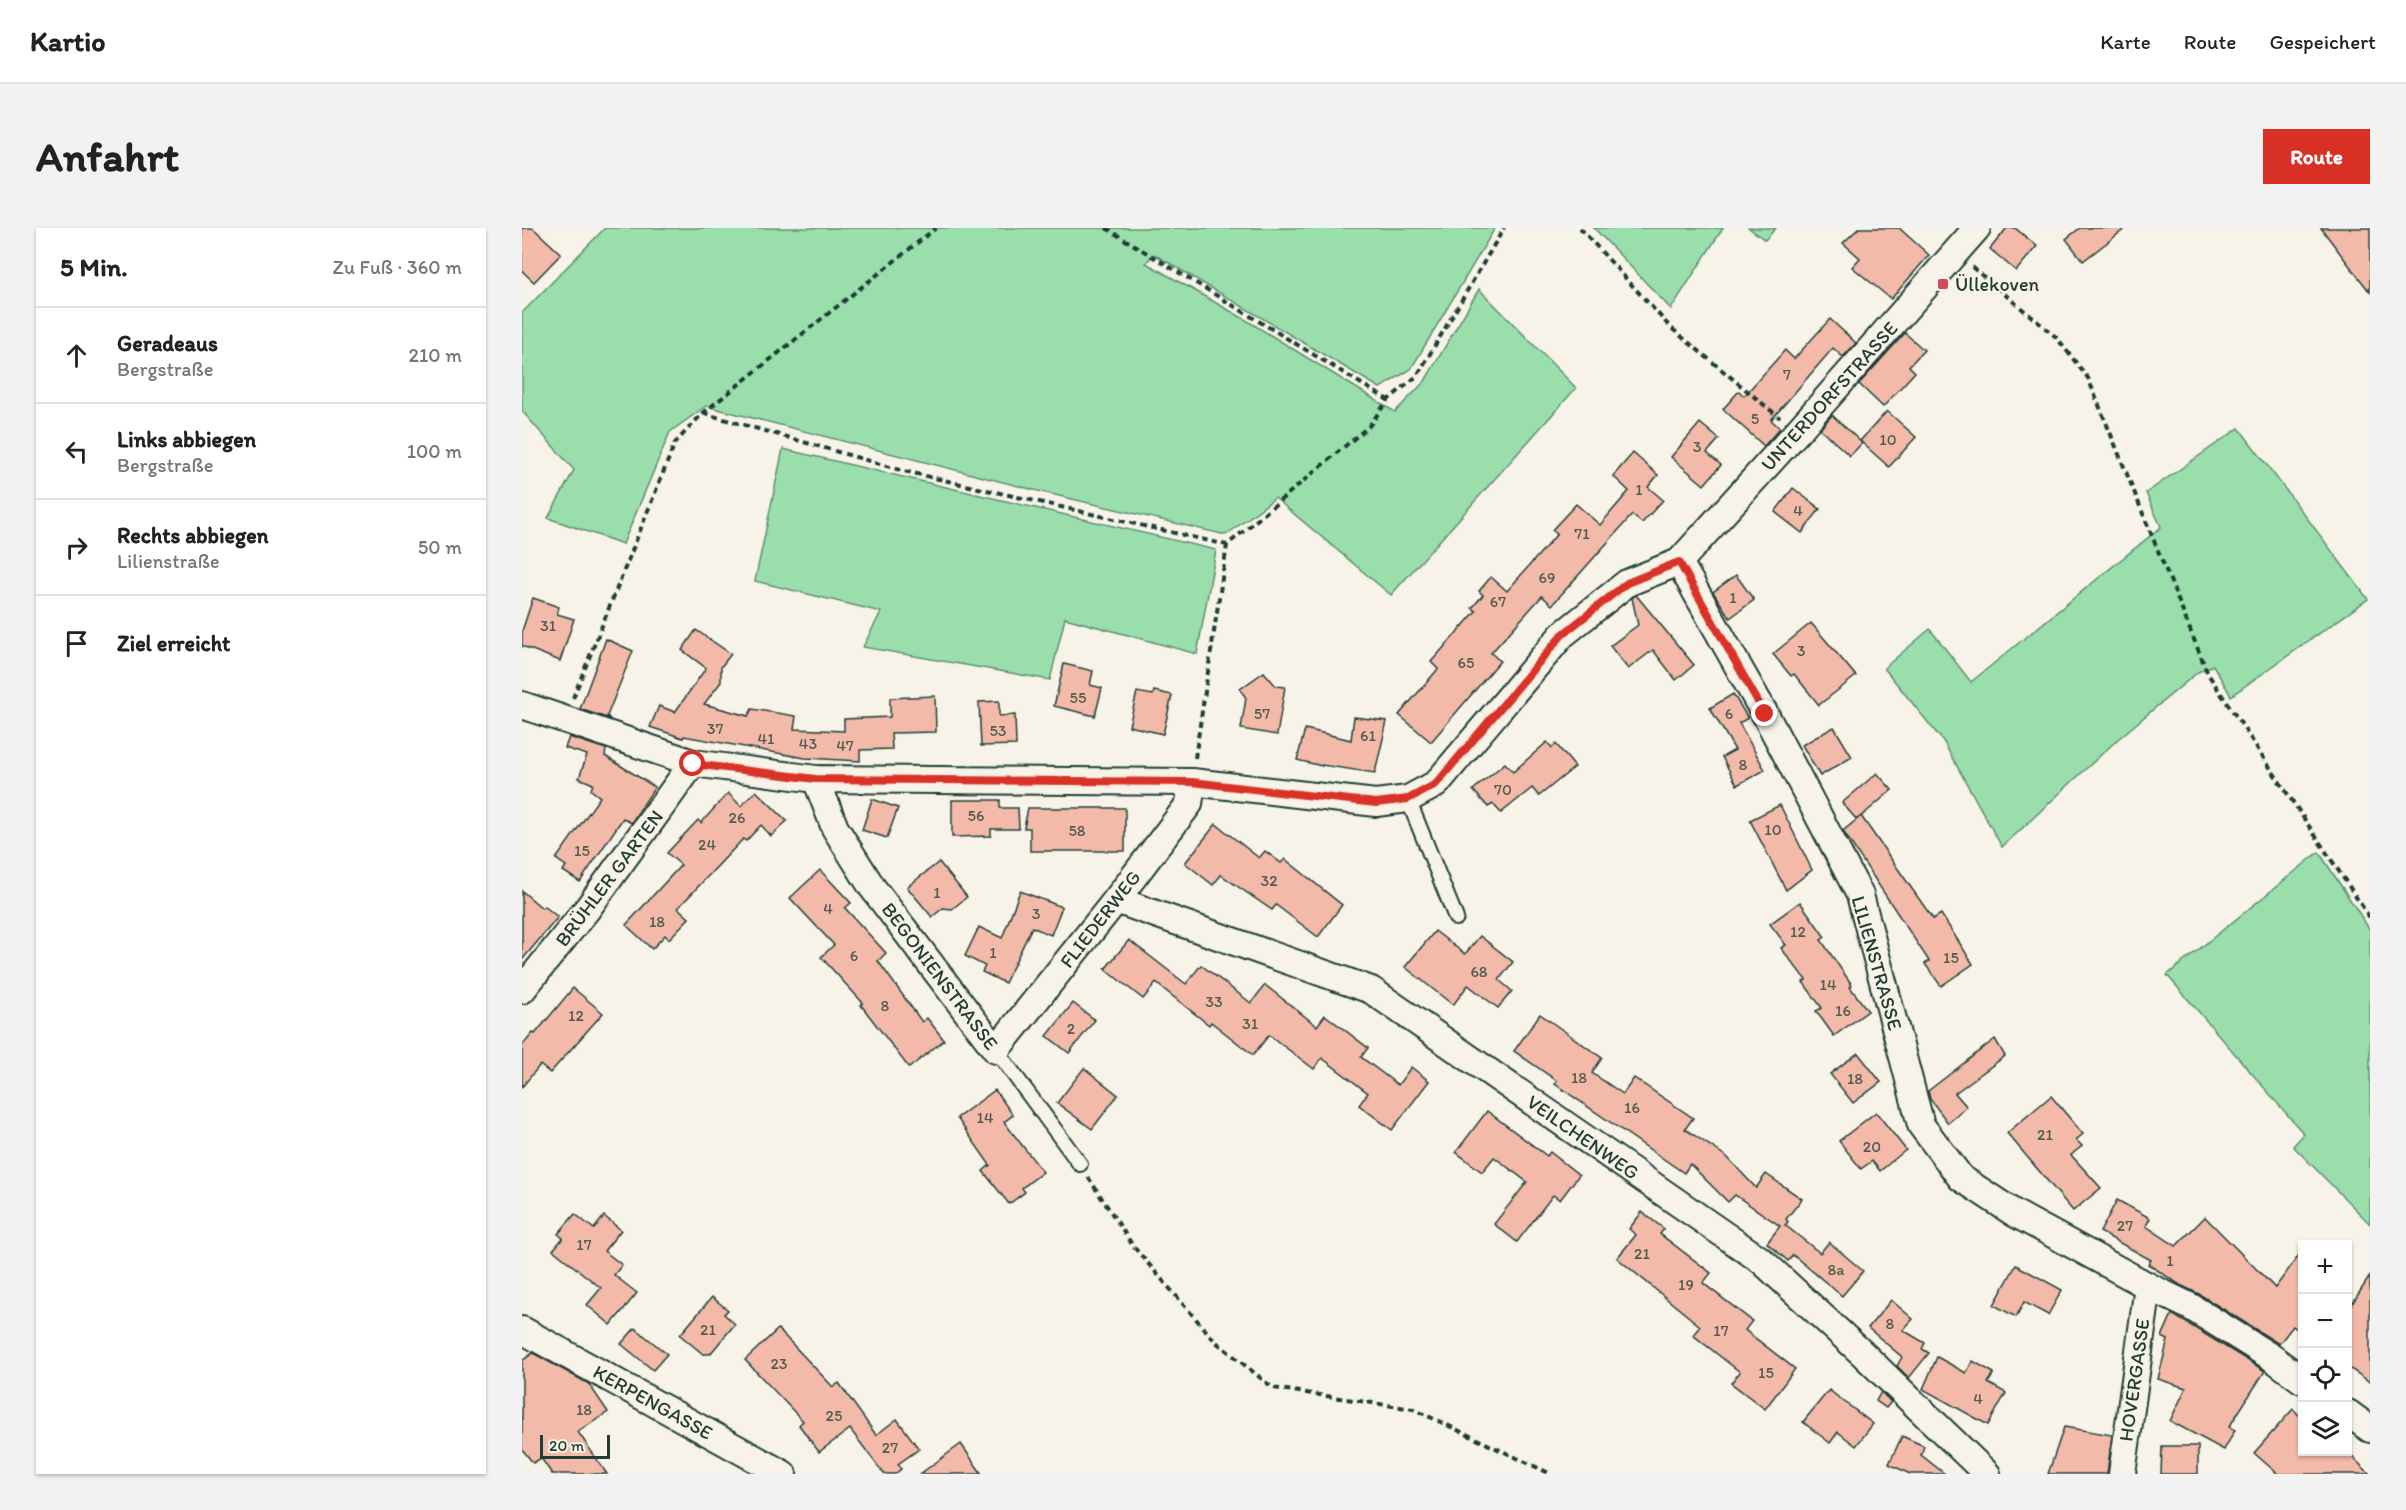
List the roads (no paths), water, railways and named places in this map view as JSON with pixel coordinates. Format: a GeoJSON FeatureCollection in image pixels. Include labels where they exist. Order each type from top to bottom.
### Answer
{"type":"FeatureCollection","features":[{"type":"Feature","properties":{"kind":"street","name":"UNTERDORFSTRASSE"},"geometry":{"type":"LineString","coordinates":[[1679,562],[1977,228]]}},
{"type":"Feature","properties":{"kind":"street"},"geometry":{"type":"LineString","coordinates":[[522,705],[693,764],[816,779],[1192,782],[1376,803],[1408,799],[1436,784],[1562,635],[1627,583],[1679,562]]}},
{"type":"Feature","properties":{"kind":"street","name":"LILIENSTRASSE"},"geometry":{"type":"LineString","coordinates":[[1679,562],[1765,714],[1860,895],[1921,1125],[1961,1178],[2014,1213],[2148,1286],[2192,1307],[2271,1357],[2298,1377]]}},
{"type":"Feature","properties":{"kind":"street","name":"BRÜHLER GARTEN"},"geometry":{"type":"LineString","coordinates":[[522,990],[588,908],[693,764]]}},
{"type":"Feature","properties":{"kind":"street","name":"BEGONIENSTRASSE"},"geometry":{"type":"LineString","coordinates":[[816,779],[835,828],[872,887],[996,1050]]}},
{"type":"Feature","properties":{"kind":"street","name":"FLIEDERWEG"},"geometry":{"type":"LineString","coordinates":[[996,1050],[1116,900],[1189,804],[1192,782]]}},
{"type":"Feature","properties":{"kind":"street","name":"VEILCHENWEG"},"geometry":{"type":"LineString","coordinates":[[1116,900],[1371,990],[1762,1261],[1863,1354],[1987,1474]]}},
{"type":"Feature","properties":{"kind":"street","name":"HOVERGASSE"},"geometry":{"type":"LineString","coordinates":[[2122,1474],[2148,1286]]}},
{"type":"Feature","properties":{"kind":"street","name":"KERPENGASSE"},"geometry":{"type":"LineString","coordinates":[[522,1330],[783,1474]]}},
{"type":"Feature","properties":{"kind":"street"},"geometry":{"type":"LineString","coordinates":[[2352,1416],[2370,1429]]}},
{"type":"Feature","properties":{"kind":"lane"},"geometry":{"type":"LineString","coordinates":[[1408,799],[1456,918]]}},
{"type":"Feature","properties":{"kind":"lane","name":"BEGONIENSTRASSE"},"geometry":{"type":"LineString","coordinates":[[996,1050],[1080,1164]]}},
{"type":"Feature","properties":{"kind":"place","name":"Üllekoven"},"geometry":{"type":"Point","coordinates":[1943,284]}}]}
